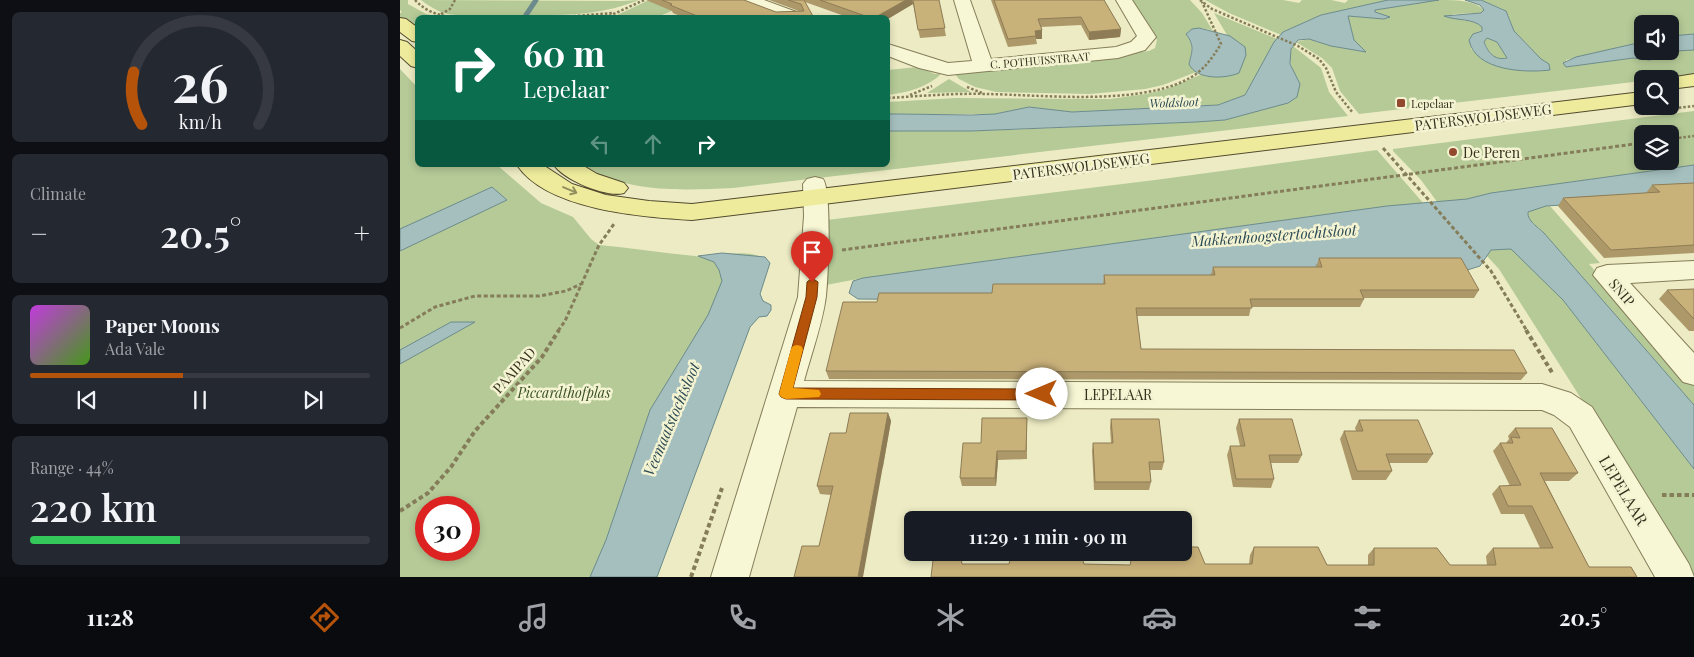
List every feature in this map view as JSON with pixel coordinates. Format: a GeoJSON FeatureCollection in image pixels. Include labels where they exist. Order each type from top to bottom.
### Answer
{"type":"FeatureCollection","features":[{"type":"Feature","properties":{"kind":"main road"},"geometry":{"type":"LineString","coordinates":[[400,23],[415,35]]}},
{"type":"Feature","properties":{"kind":"main road"},"geometry":{"type":"LineString","coordinates":[[400,46],[415,59]]}},
{"type":"Feature","properties":{"kind":"main road"},"geometry":{"type":"LineString","coordinates":[[1679,82],[1694,80]]}},
{"type":"Feature","properties":{"kind":"main road","name":"PATERSWOLDSEWEG"},"geometry":{"type":"LineString","coordinates":[[1369,132],[1634,87]]}},
{"type":"Feature","properties":{"kind":"main road"},"geometry":{"type":"LineString","coordinates":[[1679,94],[1694,92]]}},
{"type":"Feature","properties":{"kind":"main road","name":"PATERSWOLDSEWEG"},"geometry":{"type":"LineString","coordinates":[[569,167],[590,179],[623,190],[674,196],[815,191],[1369,132],[1634,99]]}},
{"type":"Feature","properties":{"kind":"main road","name":"PATERSWOLDSEWEG"},"geometry":{"type":"LineString","coordinates":[[530,167],[537,174],[569,191],[611,204],[653,210],[692,212],[815,191]]}},
{"type":"Feature","properties":{"kind":"street"},"geometry":{"type":"LineString","coordinates":[[748,0],[788,15]]}},
{"type":"Feature","properties":{"kind":"street"},"geometry":{"type":"LineString","coordinates":[[962,0],[983,65]]}},
{"type":"Feature","properties":{"kind":"street","name":"C. POTHUISSTRAAT"},"geometry":{"type":"LineString","coordinates":[[890,51],[939,68],[1118,52],[1138,46],[1147,37],[1124,0]]}},
{"type":"Feature","properties":{"kind":"street"},"geometry":{"type":"LineString","coordinates":[[730,577],[786,394],[812,297],[815,191]]}},
{"type":"Feature","properties":{"kind":"street","name":"SNIP"},"geometry":{"type":"LineString","coordinates":[[1694,270],[1607,275],[1694,373]]}},
{"type":"Feature","properties":{"kind":"street","name":"LEPELAAR"},"geometry":{"type":"LineString","coordinates":[[786,394],[1535,396],[1554,400],[1568,406],[1580,417],[1676,577]]}},
{"type":"Feature","properties":{"kind":"path"},"geometry":{"type":"LineString","coordinates":[[415,0],[419,7],[440,15],[450,9],[455,0]]}},
{"type":"Feature","properties":{"kind":"path"},"geometry":{"type":"LineString","coordinates":[[610,15],[644,0]]}},
{"type":"Feature","properties":{"kind":"path"},"geometry":{"type":"LineString","coordinates":[[890,98],[957,94],[1036,97],[1110,96],[1164,88],[1207,68],[1217,56],[1221,44],[1216,29],[1201,1]]}},
{"type":"Feature","properties":{"kind":"path"},"geometry":{"type":"LineString","coordinates":[[1201,1],[1232,18],[1277,36],[1319,58],[1326,68],[1336,92],[1491,271],[1556,379],[1568,406]]}},
{"type":"Feature","properties":{"kind":"path"},"geometry":{"type":"LineString","coordinates":[[588,15],[613,13]]}},
{"type":"Feature","properties":{"kind":"path"},"geometry":{"type":"LineString","coordinates":[[1679,138],[1694,136]]}},
{"type":"Feature","properties":{"kind":"path"},"geometry":{"type":"LineString","coordinates":[[814,253],[1634,144]]}},
{"type":"Feature","properties":{"kind":"path","name":"PAAIPAD"},"geometry":{"type":"LineString","coordinates":[[400,512],[428,493],[451,467],[475,431],[542,357],[565,322],[599,245],[616,222]]}},
{"type":"Feature","properties":{"kind":"path"},"geometry":{"type":"LineString","coordinates":[[400,328],[435,307],[475,296],[540,296],[566,291],[583,283]]}},
{"type":"Feature","properties":{"kind":"green space"},"geometry":{"type":"Polygon","coordinates":[[[400,0],[408,0],[408,4],[431,15],[415,15],[415,30],[400,18],[400,13],[402,12],[400,10],[400,0]]]}},
{"type":"Feature","properties":{"kind":"green space"},"geometry":{"type":"Polygon","coordinates":[[[421,0],[639,0],[608,10],[562,15],[456,15],[444,13],[421,0]]]}},
{"type":"Feature","properties":{"kind":"green space"},"geometry":{"type":"Polygon","coordinates":[[[649,0],[699,0],[662,15],[617,15],[649,0]]]}},
{"type":"Feature","properties":{"kind":"green space"},"geometry":{"type":"Polygon","coordinates":[[[1131,0],[1190,0],[1202,13],[1213,31],[1195,29],[1186,34],[1192,49],[1189,64],[1196,72],[1163,85],[1145,89],[1090,94],[996,92],[975,87],[959,79],[954,73],[1149,51],[1155,48],[1157,40],[1131,0]]]}},
{"type":"Feature","properties":{"kind":"green space"},"geometry":{"type":"Polygon","coordinates":[[[1205,0],[1283,0],[1299,3],[1302,0],[1331,0],[1345,3],[1348,0],[1388,0],[1321,15],[1283,32],[1281,35],[1229,13],[1205,0]]]}},
{"type":"Feature","properties":{"kind":"green space"},"geometry":{"type":"Polygon","coordinates":[[[1439,0],[1475,4],[1484,10],[1481,13],[1452,14],[1460,19],[1475,22],[1482,27],[1482,30],[1473,34],[1471,49],[1479,56],[1497,65],[1518,70],[1539,71],[1550,70],[1549,65],[1514,31],[1508,15],[1503,9],[1481,0],[1694,0],[1694,34],[1679,35],[1679,15],[1634,15],[1634,44],[1566,60],[1566,67],[1633,58],[1634,60],[1679,60],[1679,51],[1694,50],[1694,75],[1679,76],[1679,70],[1634,70],[1634,82],[1359,114],[1340,91],[1332,68],[1322,58],[1296,42],[1309,39],[1331,46],[1365,52],[1354,40],[1347,16],[1384,19],[1374,10],[1439,0]]]}},
{"type":"Feature","properties":{"kind":"green space"},"geometry":{"type":"Polygon","coordinates":[[[1214,13],[1277,39],[1245,95],[1218,105],[1072,112],[1029,107],[995,114],[890,114],[890,102],[956,98],[1110,99],[1146,94],[1167,89],[1202,74],[1216,77],[1245,47],[1227,35],[1214,13]]]}},
{"type":"Feature","properties":{"kind":"green space"},"geometry":{"type":"Polygon","coordinates":[[[1487,38],[1497,42],[1507,58],[1499,59],[1492,55],[1484,41],[1487,38]]]}},
{"type":"Feature","properties":{"kind":"green space"},"geometry":{"type":"Polygon","coordinates":[[[1293,46],[1321,68],[1329,92],[1348,116],[733,188],[675,189],[637,186],[618,181],[587,167],[890,167],[890,131],[1008,130],[1225,120],[1250,113],[1300,84],[1290,61],[1293,46]]]}},
{"type":"Feature","properties":{"kind":"green space"},"geometry":{"type":"Polygon","coordinates":[[[918,67],[935,74],[942,73],[930,82],[917,88],[890,95],[890,70],[918,67]]]}},
{"type":"Feature","properties":{"kind":"green space","name":"Piccardthofplas"},"geometry":{"type":"Polygon","coordinates":[[[400,69],[415,85],[415,167],[499,167],[541,203],[573,217],[591,239],[599,245],[695,256],[744,253],[763,258],[770,263],[760,294],[763,301],[771,305],[771,310],[767,316],[759,317],[750,327],[657,577],[400,577],[400,69]]]}},
{"type":"Feature","properties":{"kind":"green space"},"geometry":{"type":"Polygon","coordinates":[[[949,79],[971,92],[927,93],[949,79]]]}},
{"type":"Feature","properties":{"kind":"green space"},"geometry":{"type":"Polygon","coordinates":[[[1694,111],[1694,165],[1679,167],[1679,125],[1634,125],[1634,170],[1658,170],[1491,193],[1438,203],[1421,180],[1393,149],[1662,115],[1679,115],[1679,113],[1694,111]]]}},
{"type":"Feature","properties":{"kind":"green space"},"geometry":{"type":"Polygon","coordinates":[[[1377,150],[1424,204],[1387,206],[863,278],[826,285],[827,220],[1155,180],[1377,150]]]}},
{"type":"Feature","properties":{"kind":"green space"},"geometry":{"type":"Polygon","coordinates":[[[1550,206],[1600,263],[1589,264],[1694,385],[1694,405],[1544,233],[1529,219],[1528,212],[1538,207],[1550,206]]]}},
{"type":"Feature","properties":{"kind":"green space"},"geometry":{"type":"Polygon","coordinates":[[[1511,249],[1519,255],[1563,300],[1694,469],[1694,577],[1499,269],[1486,255],[1491,250],[1511,249]]]}},
{"type":"Feature","properties":{"kind":"water"},"geometry":{"type":"Polygon","coordinates":[[[1388,0],[1439,0],[1375,10],[1375,12],[1390,17],[1384,19],[1348,16],[1354,40],[1366,52],[1331,46],[1309,39],[1298,40],[1291,49],[1290,64],[1300,84],[1297,97],[1288,103],[1225,120],[971,131],[890,131],[890,114],[971,115],[995,114],[1029,107],[1072,112],[1218,105],[1245,95],[1274,42],[1283,32],[1321,15],[1388,0]]]}},
{"type":"Feature","properties":{"kind":"water"},"geometry":{"type":"Polygon","coordinates":[[[1465,0],[1481,0],[1506,11],[1514,31],[1541,59],[1549,64],[1550,70],[1528,71],[1502,68],[1481,58],[1473,50],[1469,40],[1473,34],[1482,31],[1482,27],[1474,22],[1444,16],[1481,13],[1484,10],[1480,5],[1465,0]],[[1487,38],[1484,42],[1492,55],[1502,59],[1507,58],[1497,42],[1487,38]]]}},
{"type":"Feature","properties":{"kind":"water"},"geometry":{"type":"Polygon","coordinates":[[[1199,28],[1230,36],[1245,47],[1246,55],[1239,73],[1211,77],[1198,73],[1193,69],[1189,64],[1192,45],[1186,34],[1192,29],[1199,28]]]}},
{"type":"Feature","properties":{"kind":"water"},"geometry":{"type":"Polygon","coordinates":[[[1694,34],[1694,50],[1679,51],[1679,35],[1694,34]]]}},
{"type":"Feature","properties":{"kind":"water"},"geometry":{"type":"Polygon","coordinates":[[[1634,44],[1634,58],[1566,67],[1563,63],[1576,57],[1634,44]]]}},
{"type":"Feature","properties":{"kind":"water","name":"Makkenhoogstertochtsloot"},"geometry":{"type":"Polygon","coordinates":[[[1694,165],[1694,191],[1645,200],[1546,206],[1528,212],[1528,215],[1531,221],[1544,233],[1694,405],[1694,469],[1563,300],[1511,249],[1491,250],[1480,266],[1461,272],[1457,265],[1316,265],[1319,274],[1211,274],[1213,283],[993,300],[858,299],[849,293],[853,281],[863,278],[1387,206],[1467,199],[1491,193],[1658,170],[1679,170],[1679,167],[1694,165]]]}},
{"type":"Feature","properties":{"kind":"water"},"geometry":{"type":"Polygon","coordinates":[[[492,187],[507,200],[400,251],[400,229],[492,187]]]}},
{"type":"Feature","properties":{"kind":"water","name":"Veemaatstochtsloot"},"geometry":{"type":"Polygon","coordinates":[[[722,253],[765,257],[770,263],[760,294],[763,301],[771,305],[771,310],[767,316],[759,317],[750,327],[657,577],[590,577],[606,540],[650,410],[708,315],[722,281],[719,270],[714,262],[698,256],[722,253]]]}},
{"type":"Feature","properties":{"kind":"water"},"geometry":{"type":"Polygon","coordinates":[[[451,322],[475,322],[400,364],[400,350],[451,322]]]}},
{"type":"Feature","properties":{"kind":"building"},"geometry":{"type":"Polygon","coordinates":[[[662,0],[744,0],[776,12],[804,11],[801,4],[788,0],[804,0],[812,15],[695,15],[670,5],[672,4],[662,0]]]}},
{"type":"Feature","properties":{"kind":"building"},"geometry":{"type":"Polygon","coordinates":[[[820,0],[906,0],[879,15],[862,15],[820,0]]]}},
{"type":"Feature","properties":{"kind":"building"},"geometry":{"type":"Polygon","coordinates":[[[913,0],[939,0],[945,28],[918,30],[913,0]]]}},
{"type":"Feature","properties":{"kind":"building"},"geometry":{"type":"Polygon","coordinates":[[[994,0],[1104,0],[1121,29],[1089,32],[1081,17],[1038,19],[1042,30],[1035,31],[1036,36],[1008,39],[994,0]]]}},
{"type":"Feature","properties":{"kind":"building"},"geometry":{"type":"Polygon","coordinates":[[[1694,183],[1694,245],[1611,250],[1563,198],[1660,192],[1652,185],[1694,183]]]}},
{"type":"Feature","properties":{"kind":"building"},"geometry":{"type":"Polygon","coordinates":[[[1319,258],[1461,258],[1479,290],[1360,290],[1364,299],[1250,299],[1252,308],[1136,308],[1141,349],[1514,350],[1527,373],[826,371],[843,302],[877,302],[879,293],[992,293],[993,284],[1105,284],[1104,275],[1215,275],[1213,267],[1322,267],[1319,258]]]}},
{"type":"Feature","properties":{"kind":"building"},"geometry":{"type":"Polygon","coordinates":[[[1694,289],[1694,319],[1667,290],[1694,289]]]}},
{"type":"Feature","properties":{"kind":"building"},"geometry":{"type":"Polygon","coordinates":[[[850,413],[888,413],[858,577],[794,577],[802,546],[819,546],[833,486],[817,486],[830,433],[846,433],[850,413]]]}},
{"type":"Feature","properties":{"kind":"building"},"geometry":{"type":"Polygon","coordinates":[[[982,418],[1027,418],[1026,451],[997,451],[995,478],[960,478],[963,443],[981,443],[982,418]]]}},
{"type":"Feature","properties":{"kind":"building"},"geometry":{"type":"Polygon","coordinates":[[[1111,419],[1159,419],[1164,462],[1149,462],[1151,482],[1095,482],[1093,443],[1113,443],[1111,419]]]}},
{"type":"Feature","properties":{"kind":"building"},"geometry":{"type":"Polygon","coordinates":[[[1239,419],[1292,419],[1302,455],[1269,455],[1274,479],[1236,479],[1230,446],[1245,446],[1239,419]]]}},
{"type":"Feature","properties":{"kind":"building"},"geometry":{"type":"Polygon","coordinates":[[[1359,420],[1418,420],[1433,454],[1386,454],[1392,471],[1357,471],[1344,431],[1363,431],[1359,420]]]}},
{"type":"Feature","properties":{"kind":"building"},"geometry":{"type":"Polygon","coordinates":[[[1515,428],[1552,428],[1578,473],[1540,473],[1589,567],[1631,567],[1637,577],[931,577],[933,561],[962,561],[962,564],[1009,564],[1010,561],[1083,561],[1084,564],[1130,565],[1131,561],[1192,561],[1192,547],[1198,547],[1205,564],[1252,564],[1254,547],[1318,547],[1327,565],[1374,565],[1374,548],[1437,548],[1450,565],[1496,565],[1493,548],[1553,548],[1532,506],[1508,506],[1499,486],[1521,485],[1500,443],[1513,443],[1511,437],[1520,438],[1515,428]]]}},
{"type":"Feature","properties":{"kind":"waterway"},"geometry":{"type":"LineString","coordinates":[[526,15],[536,0]]}},
{"type":"Feature","properties":{"kind":"slow traffic"},"geometry":{"type":"LineString","coordinates":[[797,349],[786,394],[814,394]]}},
{"type":"Feature","properties":{"kind":"place","name":"Lepelaar"},"geometry":{"type":"Point","coordinates":[1401,103]}},
{"type":"Feature","properties":{"kind":"place","name":"De Peren"},"geometry":{"type":"Point","coordinates":[1453,152]}},
{"type":"Feature","properties":{"kind":"route"},"geometry":{"type":"LineString","coordinates":[[812,282],[812,297],[786,394],[1042,394]]}},
{"type":"Feature","properties":{"kind":"water label","name":"Woldsloot"},"geometry":{"type":"Point","coordinates":[1174,102]}}]}
